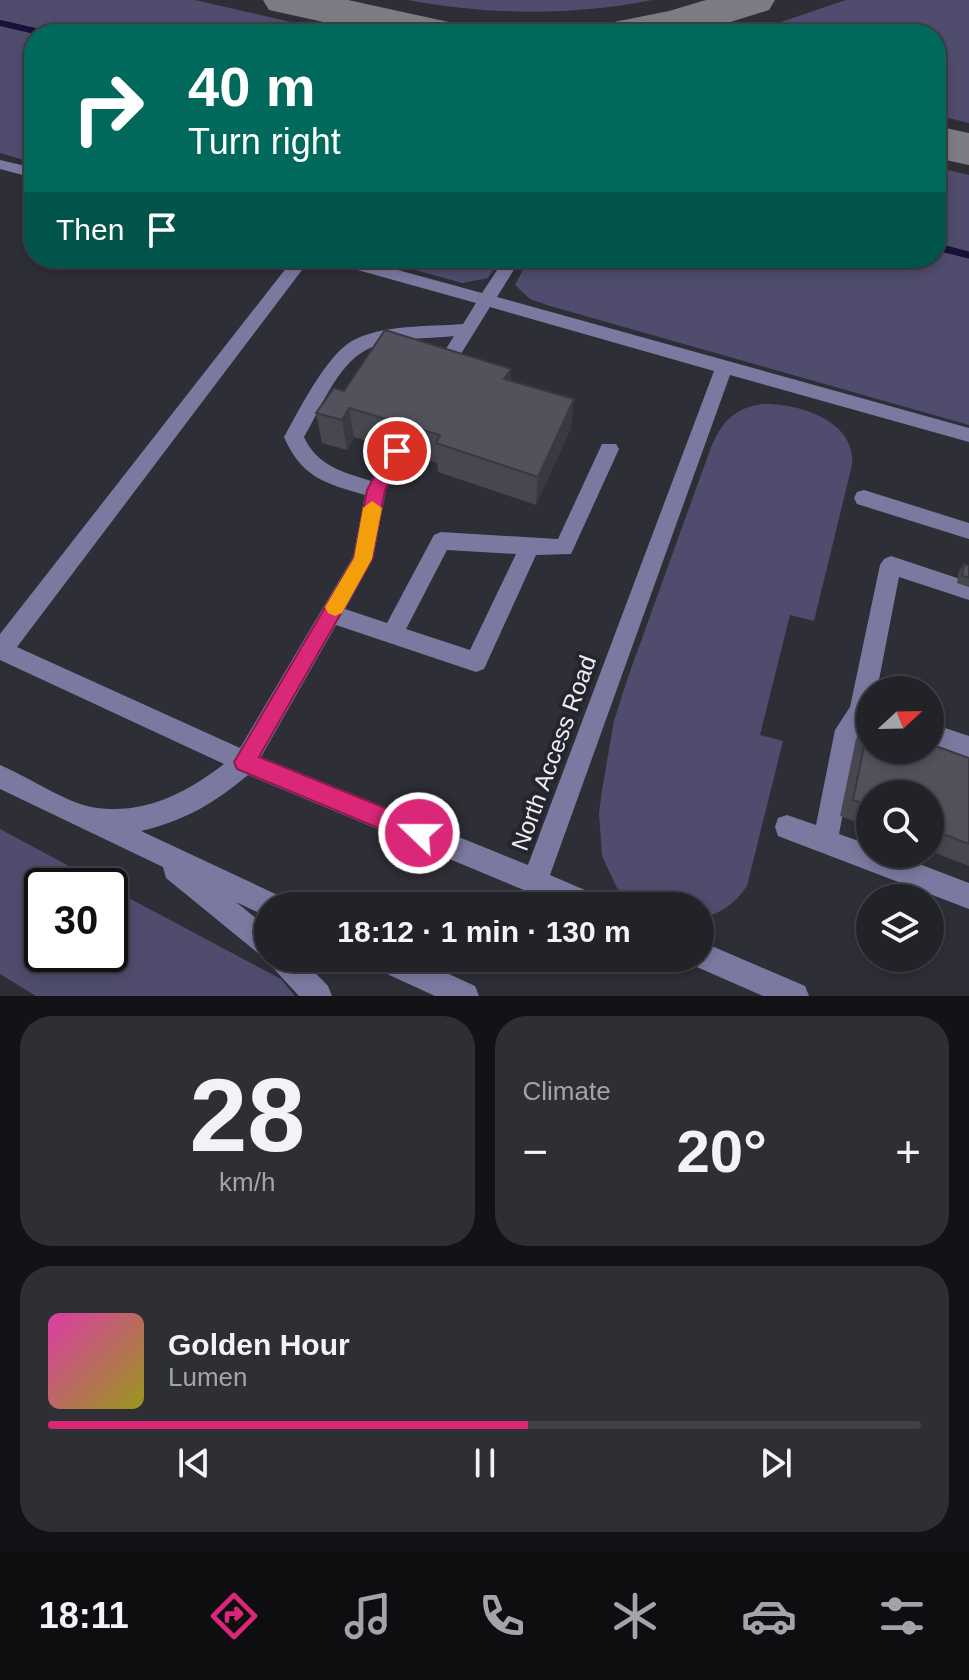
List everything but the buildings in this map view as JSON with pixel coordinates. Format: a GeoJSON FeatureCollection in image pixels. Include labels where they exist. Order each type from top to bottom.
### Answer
{"type":"FeatureCollection","features":[{"type":"Feature","properties":{"kind":"street"},"geometry":{"type":"LineString","coordinates":[[0,164],[24,170]]}},
{"type":"Feature","properties":{"kind":"street","name":"North Access Road"},"geometry":{"type":"LineString","coordinates":[[295,268],[0,649],[245,762],[535,881],[724,367]]}},
{"type":"Feature","properties":{"kind":"street"},"geometry":{"type":"LineString","coordinates":[[371,268],[969,435]]}},
{"type":"Feature","properties":{"kind":"street"},"geometry":{"type":"LineString","coordinates":[[438,375],[507,268]]}},
{"type":"Feature","properties":{"kind":"street"},"geometry":{"type":"LineString","coordinates":[[376,490],[314,469],[299,455],[294,437],[345,357],[358,345],[380,339],[469,329]]}},
{"type":"Feature","properties":{"kind":"street"},"geometry":{"type":"LineString","coordinates":[[392,634],[441,541],[564,548],[609,449]]}},
{"type":"Feature","properties":{"kind":"street"},"geometry":{"type":"LineString","coordinates":[[88,819],[134,820],[169,812],[204,795],[245,762],[363,559],[376,490],[397,451]]}},
{"type":"Feature","properties":{"kind":"street"},"geometry":{"type":"LineString","coordinates":[[864,498],[969,531]]}},
{"type":"Feature","properties":{"kind":"street"},"geometry":{"type":"LineString","coordinates":[[331,614],[476,662],[530,546]]}},
{"type":"Feature","properties":{"kind":"street"},"geometry":{"type":"LineString","coordinates":[[872,676],[891,565],[969,591]]}},
{"type":"Feature","properties":{"kind":"street"},"geometry":{"type":"LineString","coordinates":[[825,841],[847,730],[856,721]]}},
{"type":"Feature","properties":{"kind":"street"},"geometry":{"type":"LineString","coordinates":[[944,739],[969,747]]}},
{"type":"Feature","properties":{"kind":"street"},"geometry":{"type":"LineString","coordinates":[[0,777],[254,897]]}},
{"type":"Feature","properties":{"kind":"street"},"geometry":{"type":"LineString","coordinates":[[787,827],[969,896]]}},
{"type":"Feature","properties":{"kind":"street"},"geometry":{"type":"LineString","coordinates":[[147,847],[254,934]]}},
{"type":"Feature","properties":{"kind":"street"},"geometry":{"type":"LineString","coordinates":[[535,881],[560,892]]}},
{"type":"Feature","properties":{"kind":"street"},"geometry":{"type":"LineString","coordinates":[[714,960],[795,996]]}},
{"type":"Feature","properties":{"kind":"street"},"geometry":{"type":"LineString","coordinates":[[296,972],[318,996]]}},
{"type":"Feature","properties":{"kind":"street"},"geometry":{"type":"LineString","coordinates":[[414,972],[465,996]]}},
{"type":"Feature","properties":{"kind":"shaded area"},"geometry":{"type":"Polygon","coordinates":[[[0,0],[195,0],[300,24],[24,24],[24,160],[0,153],[0,0]]]}},
{"type":"Feature","properties":{"kind":"shaded area"},"geometry":{"type":"Polygon","coordinates":[[[407,0],[652,0],[591,9],[530,12],[468,9],[407,0]]]}},
{"type":"Feature","properties":{"kind":"shaded area"},"geometry":{"type":"Polygon","coordinates":[[[846,0],[969,0],[969,123],[946,117],[946,24],[778,24],[846,0]]]}},
{"type":"Feature","properties":{"kind":"shaded area"},"geometry":{"type":"Polygon","coordinates":[[[946,169],[969,175],[969,425],[550,306],[530,299],[515,285],[524,268],[946,268],[946,169]]]}},
{"type":"Feature","properties":{"kind":"shaded area"},"geometry":{"type":"Polygon","coordinates":[[[409,268],[494,268],[488,278],[462,283],[409,268]]]}},
{"type":"Feature","properties":{"kind":"shaded area"},"geometry":{"type":"Polygon","coordinates":[[[753,406],[792,407],[822,418],[845,437],[851,450],[852,465],[814,621],[790,615],[760,735],[783,741],[747,886],[738,898],[714,914],[714,892],[621,892],[602,856],[599,813],[614,721],[710,450],[729,418],[753,406]]]}},
{"type":"Feature","properties":{"kind":"shaded area"},"geometry":{"type":"Polygon","coordinates":[[[0,829],[73,868],[24,868],[24,972],[128,972],[128,898],[254,965],[254,972],[268,972],[281,979],[295,996],[36,996],[0,974],[0,829]]]}},
{"type":"Feature","properties":{"kind":"waterway"},"geometry":{"type":"LineString","coordinates":[[0,23],[24,28]]}},
{"type":"Feature","properties":{"kind":"waterway"},"geometry":{"type":"LineString","coordinates":[[946,249],[950,250]]}},
{"type":"Feature","properties":{"kind":"waterway"},"geometry":{"type":"LineString","coordinates":[[946,249],[969,255]]}},
{"type":"Feature","properties":{"kind":"taxiway"},"geometry":{"type":"LineString","coordinates":[[285,0],[395,24]]}},
{"type":"Feature","properties":{"kind":"taxiway"},"geometry":{"type":"LineString","coordinates":[[676,24],[753,0]]}},
{"type":"Feature","properties":{"kind":"taxiway"},"geometry":{"type":"LineString","coordinates":[[946,144],[969,149]]}},
{"type":"Feature","properties":{"kind":"slow traffic"},"geometry":{"type":"LineString","coordinates":[[335,607],[363,559],[372,508]]}},
{"type":"Feature","properties":{"kind":"route"},"geometry":{"type":"LineString","coordinates":[[397,451],[376,490],[363,559],[245,762],[419,833]]}}]}
